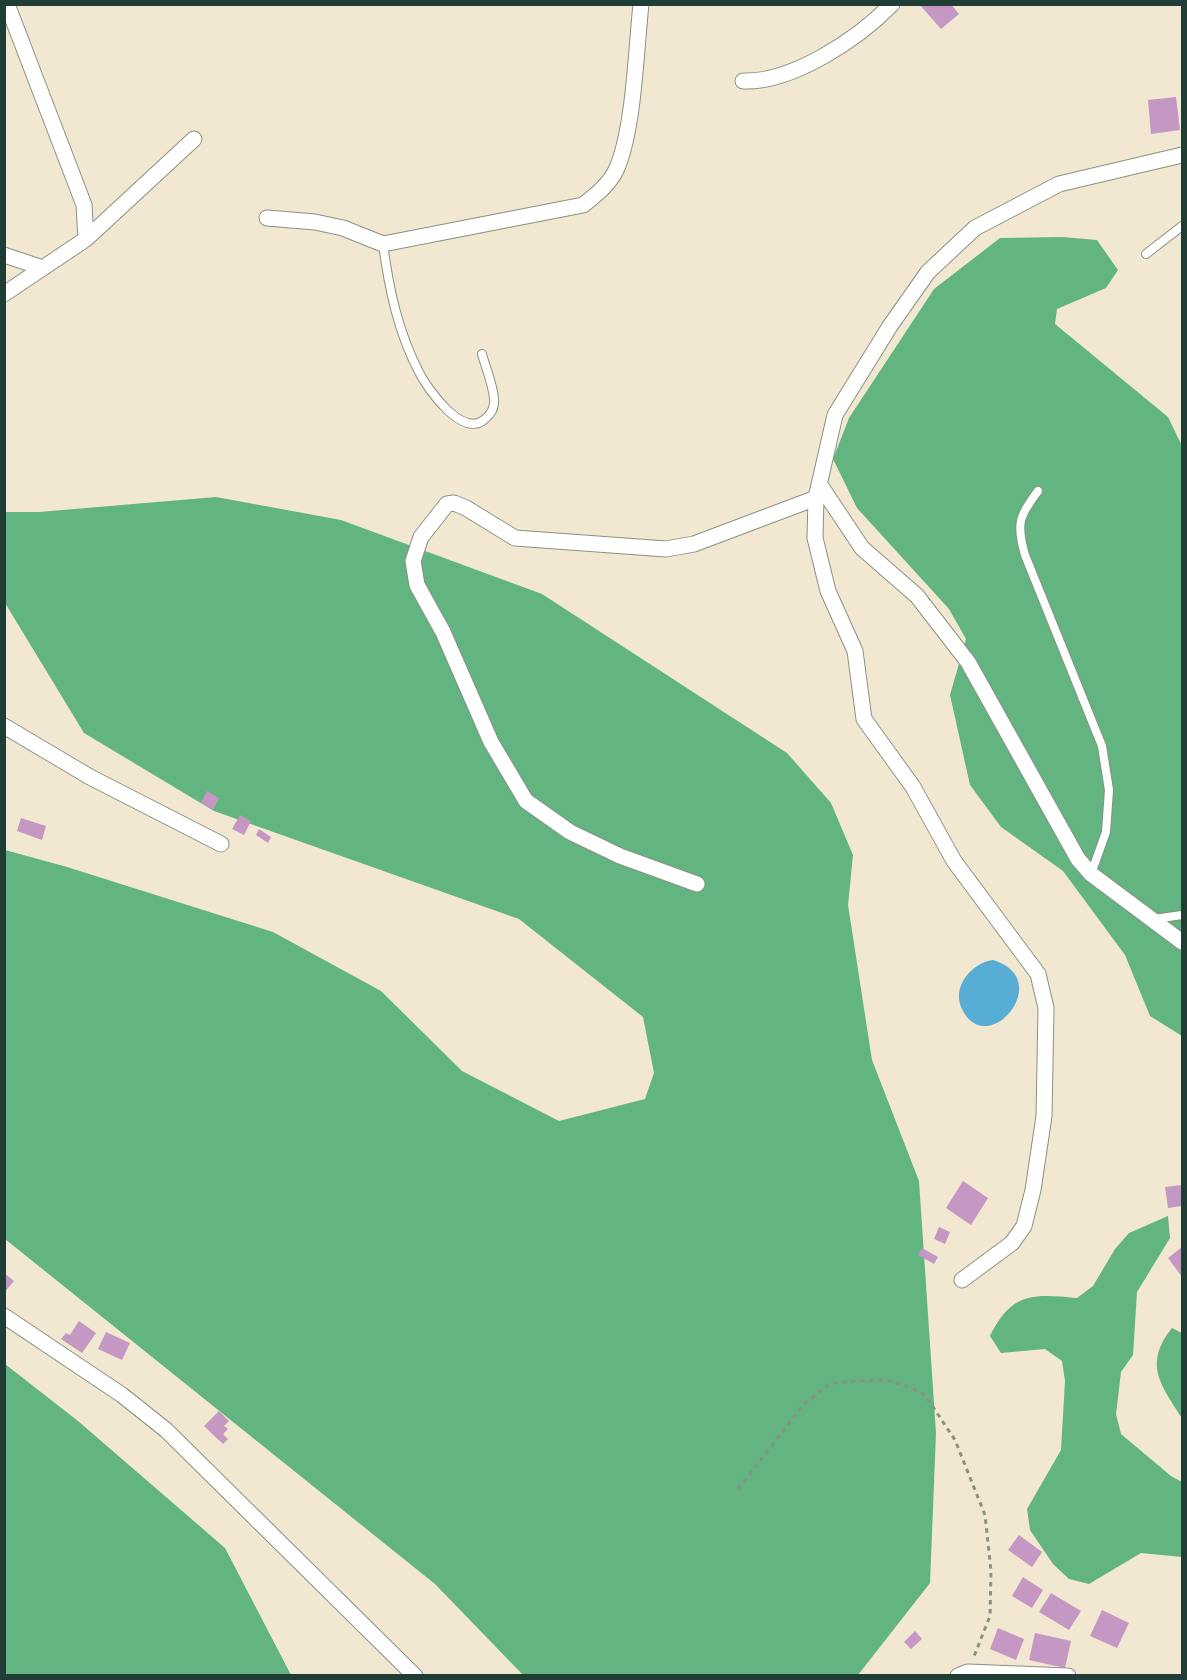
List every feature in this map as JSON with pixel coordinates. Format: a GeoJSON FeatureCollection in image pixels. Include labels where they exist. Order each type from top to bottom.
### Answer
{"type":"FeatureCollection","features":[{"type":"Feature","properties":{"kind":"street"},"geometry":{"type":"LineString","coordinates":[[7,4],[84,205],[86,239]]}},
{"type":"Feature","properties":{"kind":"street"},"geometry":{"type":"LineString","coordinates":[[267,218],[315,222],[343,228],[383,244],[583,205],[600,191],[616,170],[625,143],[641,4]]}},
{"type":"Feature","properties":{"kind":"street"},"geometry":{"type":"LineString","coordinates":[[743,81],[761,82],[793,70],[833,49],[866,27],[892,4]]}},
{"type":"Feature","properties":{"kind":"street"},"geometry":{"type":"LineString","coordinates":[[4,294],[86,239],[194,139]]}},
{"type":"Feature","properties":{"kind":"street"},"geometry":{"type":"LineString","coordinates":[[962,1280],[1012,1243],[1024,1226],[1033,1190],[1044,1116],[1046,1008],[1038,974],[954,861],[913,787],[864,719],[855,651],[828,591],[815,538],[818,492],[835,415],[890,326],[928,272],[975,228],[1059,184],[1182,155]]}},
{"type":"Feature","properties":{"kind":"street"},"geometry":{"type":"LineString","coordinates":[[4,255],[43,268]]}},
{"type":"Feature","properties":{"kind":"street"},"geometry":{"type":"LineString","coordinates":[[818,492],[862,548],[917,596],[968,662],[1078,859],[1091,874],[1182,942]]}},
{"type":"Feature","properties":{"kind":"street"},"geometry":{"type":"LineString","coordinates":[[698,884],[620,856],[570,832],[526,801],[491,742],[443,632],[417,585],[413,561],[421,537],[447,504],[465,508],[515,538],[666,549],[694,544],[818,492]]}},
{"type":"Feature","properties":{"kind":"street"},"geometry":{"type":"LineString","coordinates":[[4,726],[90,777],[220,844]]}},
{"type":"Feature","properties":{"kind":"street"},"geometry":{"type":"LineString","coordinates":[[4,1316],[122,1395],[166,1430],[415,1676]]}},
{"type":"Feature","properties":{"kind":"street"},"geometry":{"type":"LineString","coordinates":[[963,1674],[1068,1676]]}},
{"type":"Feature","properties":{"kind":"lane"},"geometry":{"type":"LineString","coordinates":[[1146,254],[1182,226]]}},
{"type":"Feature","properties":{"kind":"lane"},"geometry":{"type":"LineString","coordinates":[[383,244],[389,288],[400,327],[419,374],[454,417],[464,424],[482,422],[491,414],[494,400],[482,354]]}},
{"type":"Feature","properties":{"kind":"lane"},"geometry":{"type":"LineString","coordinates":[[1038,491],[1021,514],[1019,534],[1029,566],[1102,746],[1109,790],[1106,832],[1091,874]]}},
{"type":"Feature","properties":{"kind":"lane"},"geometry":{"type":"LineString","coordinates":[[1152,920],[1182,915]]}},
{"type":"Feature","properties":{"kind":"path"},"geometry":{"type":"LineString","coordinates":[[738,1489],[804,1404],[831,1383],[884,1380],[904,1384],[925,1395],[955,1440],[985,1515],[991,1571],[990,1616],[963,1674]]}},
{"type":"Feature","properties":{"kind":"green space"},"geometry":{"type":"Polygon","coordinates":[[[1062,237],[1097,240],[1118,270],[1106,288],[1057,309],[1055,324],[1168,417],[1182,446],[1182,1036],[1150,1016],[1125,955],[1063,871],[1001,827],[970,785],[950,695],[966,639],[949,609],[857,508],[833,459],[849,418],[934,289],[1000,238],[1062,237]]]}},
{"type":"Feature","properties":{"kind":"green space"},"geometry":{"type":"Polygon","coordinates":[[[216,497],[341,520],[542,594],[787,753],[831,803],[853,855],[848,905],[872,1060],[919,1181],[936,1433],[930,1583],[858,1675],[523,1675],[435,1584],[5,1239],[5,850],[67,867],[273,932],[381,991],[462,1071],[559,1121],[645,1099],[654,1073],[643,1017],[519,919],[214,811],[84,733],[5,603],[5,512],[39,512],[216,497]]]}},
{"type":"Feature","properties":{"kind":"green space"},"geometry":{"type":"Polygon","coordinates":[[[1168,1216],[1170,1238],[1137,1292],[1133,1355],[1121,1372],[1116,1414],[1121,1434],[1171,1476],[1182,1482],[1182,1557],[1141,1553],[1089,1584],[1069,1579],[1053,1564],[1030,1530],[1027,1509],[1061,1450],[1065,1381],[1062,1361],[1045,1349],[1001,1353],[990,1336],[1007,1311],[1025,1299],[1048,1296],[1077,1298],[1093,1286],[1115,1249],[1129,1233],[1168,1216]]]}},
{"type":"Feature","properties":{"kind":"green space"},"geometry":{"type":"Polygon","coordinates":[[[1172,1328],[1182,1333],[1182,1418],[1158,1374],[1158,1353],[1172,1328]]]}},
{"type":"Feature","properties":{"kind":"green space"},"geometry":{"type":"Polygon","coordinates":[[[5,1364],[78,1421],[225,1548],[291,1675],[5,1675],[5,1364]]]}},
{"type":"Feature","properties":{"kind":"water"},"geometry":{"type":"Polygon","coordinates":[[[993,960],[1011,970],[1019,983],[1018,997],[1011,1011],[1001,1021],[988,1026],[974,1023],[963,1011],[959,994],[970,971],[993,960]]]}},
{"type":"Feature","properties":{"kind":"building"},"geometry":{"type":"Polygon","coordinates":[[[919,4],[951,4],[959,14],[941,29],[919,4]]]}},
{"type":"Feature","properties":{"kind":"building"},"geometry":{"type":"Polygon","coordinates":[[[1176,97],[1180,130],[1151,134],[1148,100],[1176,97]]]}},
{"type":"Feature","properties":{"kind":"building"},"geometry":{"type":"Polygon","coordinates":[[[207,791],[219,798],[213,810],[201,803],[207,791]]]}},
{"type":"Feature","properties":{"kind":"building"},"geometry":{"type":"Polygon","coordinates":[[[240,815],[251,821],[244,835],[232,829],[240,815]]]}},
{"type":"Feature","properties":{"kind":"building"},"geometry":{"type":"Polygon","coordinates":[[[21,818],[46,826],[42,840],[17,831],[21,818]]]}},
{"type":"Feature","properties":{"kind":"building"},"geometry":{"type":"Polygon","coordinates":[[[259,829],[271,837],[268,843],[256,835],[259,829]]]}},
{"type":"Feature","properties":{"kind":"building"},"geometry":{"type":"Polygon","coordinates":[[[963,1181],[988,1198],[971,1225],[946,1208],[963,1181]]]}},
{"type":"Feature","properties":{"kind":"building"},"geometry":{"type":"Polygon","coordinates":[[[1182,1185],[1182,1206],[1168,1208],[1165,1187],[1182,1185]]]}},
{"type":"Feature","properties":{"kind":"building"},"geometry":{"type":"Polygon","coordinates":[[[939,1227],[950,1232],[945,1244],[934,1239],[939,1227]]]}},
{"type":"Feature","properties":{"kind":"building"},"geometry":{"type":"Polygon","coordinates":[[[1182,1247],[1182,1277],[1168,1258],[1182,1247]]]}},
{"type":"Feature","properties":{"kind":"building"},"geometry":{"type":"Polygon","coordinates":[[[922,1248],[938,1257],[934,1264],[918,1255],[922,1248]]]}},
{"type":"Feature","properties":{"kind":"building"},"geometry":{"type":"Polygon","coordinates":[[[4,1273],[14,1281],[4,1293],[4,1273]]]}},
{"type":"Feature","properties":{"kind":"building"},"geometry":{"type":"Polygon","coordinates":[[[79,1321],[96,1333],[82,1353],[61,1339],[66,1333],[70,1335],[79,1321]]]}},
{"type":"Feature","properties":{"kind":"building"},"geometry":{"type":"Polygon","coordinates":[[[106,1332],[130,1343],[122,1360],[98,1349],[106,1332]]]}},
{"type":"Feature","properties":{"kind":"building"},"geometry":{"type":"Polygon","coordinates":[[[219,1411],[229,1421],[224,1426],[228,1429],[223,1434],[228,1439],[223,1444],[204,1426],[219,1411]]]}},
{"type":"Feature","properties":{"kind":"building"},"geometry":{"type":"Polygon","coordinates":[[[1019,1535],[1042,1552],[1032,1567],[1008,1550],[1019,1535]]]}},
{"type":"Feature","properties":{"kind":"building"},"geometry":{"type":"Polygon","coordinates":[[[1023,1577],[1043,1590],[1032,1608],[1012,1596],[1023,1577]]]}},
{"type":"Feature","properties":{"kind":"building"},"geometry":{"type":"Polygon","coordinates":[[[1051,1593],[1081,1611],[1069,1630],[1039,1612],[1051,1593]]]}},
{"type":"Feature","properties":{"kind":"building"},"geometry":{"type":"Polygon","coordinates":[[[1102,1610],[1129,1623],[1117,1648],[1090,1636],[1102,1610]]]}},
{"type":"Feature","properties":{"kind":"building"},"geometry":{"type":"Polygon","coordinates":[[[998,1628],[1024,1639],[1016,1660],[990,1649],[998,1628]]]}},
{"type":"Feature","properties":{"kind":"building"},"geometry":{"type":"Polygon","coordinates":[[[915,1631],[922,1639],[911,1649],[904,1642],[915,1631]]]}},
{"type":"Feature","properties":{"kind":"building"},"geometry":{"type":"Polygon","coordinates":[[[1035,1633],[1071,1641],[1065,1668],[1029,1660],[1035,1633]]]}}]}
